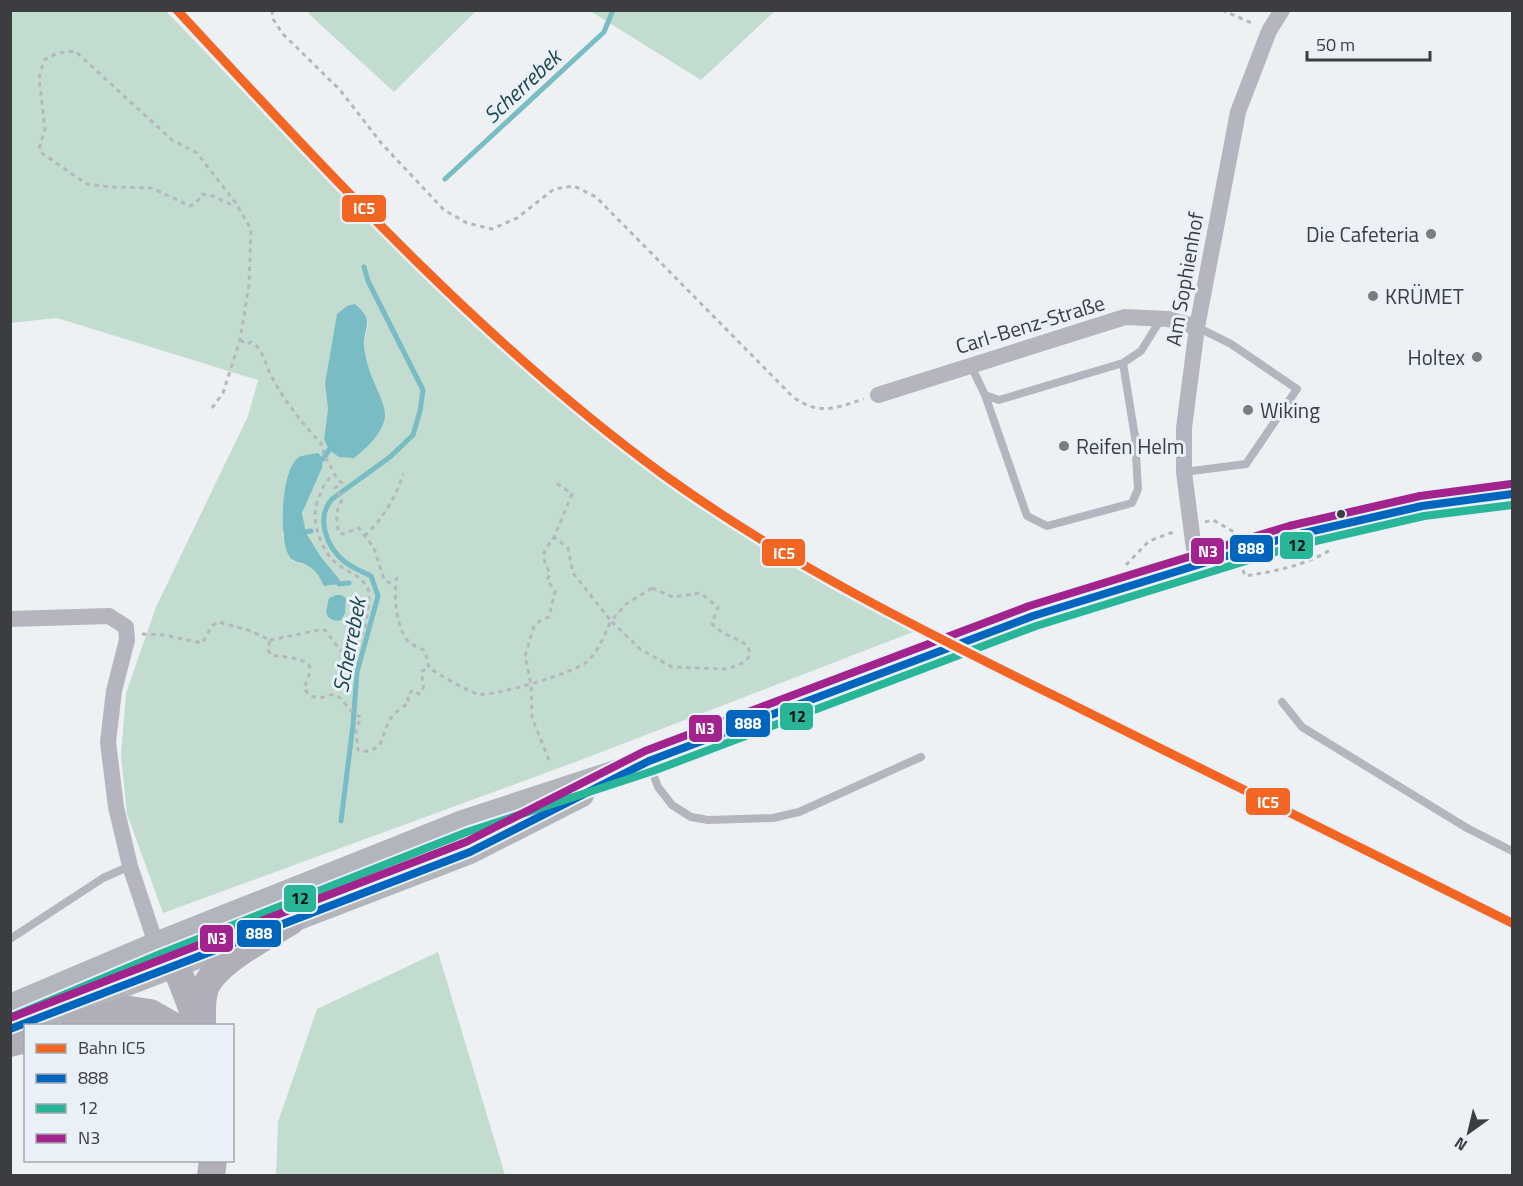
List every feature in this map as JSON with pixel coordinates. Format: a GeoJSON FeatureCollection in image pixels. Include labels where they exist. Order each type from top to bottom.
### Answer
{"type":"FeatureCollection","features":[{"type":"Feature","properties":{"kind":"highway"},"geometry":{"type":"LineString","coordinates":[[201,1024],[205,988],[219,966],[291,921]]}},
{"type":"Feature","properties":{"kind":"highway"},"geometry":{"type":"LineString","coordinates":[[168,969],[182,1024]]}},
{"type":"Feature","properties":{"kind":"highway"},"geometry":{"type":"LineString","coordinates":[[168,969],[200,1024]]}},
{"type":"Feature","properties":{"kind":"highway"},"geometry":{"type":"LineString","coordinates":[[81,1024],[130,1010],[150,1013],[169,1024]]}},
{"type":"Feature","properties":{"kind":"main road"},"geometry":{"type":"LineString","coordinates":[[10,1006],[156,944],[463,822],[649,761],[1033,616],[1291,536],[1422,506],[1512,494]]}},
{"type":"Feature","properties":{"kind":"main road"},"geometry":{"type":"LineString","coordinates":[[10,1029],[470,852],[649,761]]}},
{"type":"Feature","properties":{"kind":"main road"},"geometry":{"type":"LineString","coordinates":[[156,944],[168,969]]}},
{"type":"Feature","properties":{"kind":"street","name":"Am Sophienhof"},"geometry":{"type":"LineString","coordinates":[[1196,565],[1184,472],[1184,428],[1197,327],[1238,112],[1274,19]]}},
{"type":"Feature","properties":{"kind":"street","name":"Carl-Benz-Straße"},"geometry":{"type":"LineString","coordinates":[[878,395],[1125,317],[1162,319],[1197,327]]}},
{"type":"Feature","properties":{"kind":"street"},"geometry":{"type":"LineString","coordinates":[[10,619],[109,616],[126,627],[127,640],[114,691],[108,742],[116,807],[130,866],[156,944]]}},
{"type":"Feature","properties":{"kind":"lane"},"geometry":{"type":"LineString","coordinates":[[985,395],[999,400],[1123,363],[1141,351],[1162,319]]}},
{"type":"Feature","properties":{"kind":"lane"},"geometry":{"type":"LineString","coordinates":[[1184,472],[1246,464],[1297,389],[1231,344],[1197,327]]}},
{"type":"Feature","properties":{"kind":"lane"},"geometry":{"type":"LineString","coordinates":[[971,366],[985,395],[1027,516],[1047,526],[1132,503],[1138,489],[1135,448],[1123,363]]}},
{"type":"Feature","properties":{"kind":"lane"},"geometry":{"type":"LineString","coordinates":[[1282,702],[1302,727],[1467,828],[1512,852]]}},
{"type":"Feature","properties":{"kind":"lane"},"geometry":{"type":"LineString","coordinates":[[649,761],[658,787],[672,805],[691,817],[708,820],[773,818],[799,812],[921,757]]}},
{"type":"Feature","properties":{"kind":"lane"},"geometry":{"type":"LineString","coordinates":[[10,939],[103,878],[130,866]]}},
{"type":"Feature","properties":{"kind":"path"},"geometry":{"type":"LineString","coordinates":[[272,10],[273,19],[282,33],[340,90],[382,144],[444,210],[467,223],[492,229],[517,218],[554,189],[574,186],[596,197],[793,397],[805,405],[818,409],[832,409],[878,395]]}},
{"type":"Feature","properties":{"kind":"path"},"geometry":{"type":"LineString","coordinates":[[1222,10],[1274,19]]}},
{"type":"Feature","properties":{"kind":"path"},"geometry":{"type":"LineString","coordinates":[[212,408],[223,393],[240,339],[249,285],[250,229],[235,202],[197,153],[172,140],[75,51],[58,53],[44,60],[39,78],[45,129],[39,149],[43,154],[87,184],[152,188],[190,206],[196,203],[202,194],[213,196],[230,204],[235,202]]}},
{"type":"Feature","properties":{"kind":"path"},"geometry":{"type":"LineString","coordinates":[[240,339],[247,344],[251,342],[258,345],[270,374],[287,401],[324,447],[322,455],[328,460],[333,476],[342,483],[335,488],[343,499],[338,504],[339,533],[343,534],[360,528],[374,548],[384,579],[395,586]]}},
{"type":"Feature","properties":{"kind":"path"},"geometry":{"type":"LineString","coordinates":[[364,536],[375,526],[399,488],[403,474]]}},
{"type":"Feature","properties":{"kind":"path"},"geometry":{"type":"LineString","coordinates":[[127,640],[144,633],[202,643],[212,626],[218,622],[248,630],[270,640],[325,630],[341,651],[347,648],[349,643],[363,633],[369,594],[364,580],[334,561],[317,533],[314,511],[325,481],[333,476]]}},
{"type":"Feature","properties":{"kind":"path"},"geometry":{"type":"LineString","coordinates":[[549,760],[532,718],[531,684],[525,656],[534,626],[549,617],[552,609],[555,591],[548,583],[550,574],[543,557],[545,550],[555,537],[572,494],[555,482]]}},
{"type":"Feature","properties":{"kind":"path"},"geometry":{"type":"LineString","coordinates":[[397,577],[395,586],[398,620],[410,642],[425,651],[429,668],[478,694],[492,694],[531,684],[587,663],[597,650],[611,621],[626,604],[652,588],[673,597],[700,593],[718,607],[712,624],[718,631],[748,646],[750,655],[745,662],[728,669],[672,667],[640,649],[611,621],[573,573],[568,548],[555,537]]}},
{"type":"Feature","properties":{"kind":"path"},"geometry":{"type":"LineString","coordinates":[[270,640],[268,650],[271,655],[309,663],[310,669],[304,688],[307,694],[313,698],[325,698],[334,694],[343,699],[352,714],[362,717],[356,730],[358,750],[361,752],[374,750],[383,741],[388,722],[410,702],[408,693],[413,690],[419,694],[422,692],[424,686],[422,671],[429,668]]}},
{"type":"Feature","properties":{"kind":"green space"},"geometry":{"type":"Polygon","coordinates":[[[309,10],[476,11],[394,92],[309,10]]]}},
{"type":"Feature","properties":{"kind":"green space"},"geometry":{"type":"Polygon","coordinates":[[[10,11],[166,11],[379,232],[547,390],[606,439],[679,493],[795,565],[913,632],[578,761],[163,913],[127,814],[121,755],[126,693],[156,607],[248,416],[258,380],[57,318],[11,323],[10,11]],[[368,321],[325,384],[328,409],[324,439],[386,415],[369,371],[364,345],[368,321]],[[322,468],[282,533],[293,561],[306,564],[340,580],[315,548],[303,520],[303,511],[309,494],[322,468]]]}},
{"type":"Feature","properties":{"kind":"green space"},"geometry":{"type":"Polygon","coordinates":[[[590,11],[775,11],[701,80],[590,11]]]}},
{"type":"Feature","properties":{"kind":"green space"},"geometry":{"type":"Polygon","coordinates":[[[438,952],[505,1175],[276,1175],[278,1122],[317,1009],[438,952]]]}},
{"type":"Feature","properties":{"kind":"water"},"geometry":{"type":"Polygon","coordinates":[[[355,304],[367,319],[365,352],[384,407],[385,417],[377,435],[354,458],[339,457],[329,450],[324,439],[328,409],[325,384],[337,314],[347,306],[355,304]]]}},
{"type":"Feature","properties":{"kind":"water"},"geometry":{"type":"Polygon","coordinates":[[[318,453],[323,459],[322,468],[302,513],[306,533],[321,557],[340,580],[339,584],[324,586],[313,569],[290,557],[283,533],[283,503],[288,475],[299,457],[318,453]]]}},
{"type":"Feature","properties":{"kind":"water"},"geometry":{"type":"Polygon","coordinates":[[[336,595],[346,598],[345,613],[338,621],[330,618],[326,612],[329,598],[336,595]]]}},
{"type":"Feature","properties":{"kind":"waterway","name":"Scherrebek"},"geometry":{"type":"LineString","coordinates":[[445,179],[604,32],[613,10]]}},
{"type":"Feature","properties":{"kind":"waterway","name":"Scherrebek"},"geometry":{"type":"LineString","coordinates":[[341,821],[357,672],[378,596],[371,576],[345,562],[333,549],[325,532],[324,515],[332,499],[390,457],[413,435],[423,390],[368,281],[364,267]]}},
{"type":"Feature","properties":{"kind":"waterway"},"geometry":{"type":"LineString","coordinates":[[323,459],[329,450]]}},
{"type":"Feature","properties":{"kind":"waterway"},"geometry":{"type":"LineString","coordinates":[[306,532],[311,531]]}},
{"type":"Feature","properties":{"kind":"waterway"},"geometry":{"type":"LineString","coordinates":[[339,584],[349,583]]}},
{"type":"Feature","properties":{"kind":"waterway"},"geometry":{"type":"LineString","coordinates":[[357,597],[361,605]]}},
{"type":"Feature","properties":{"kind":"rail line","name":"IC5"},"geometry":{"type":"LineString","coordinates":[[177,10],[350,195],[470,313],[597,424],[712,508],[811,569],[914,625],[1512,923]]}},
{"type":"Feature","properties":{"kind":"transit line","name":"N3"},"geometry":{"type":"LineString","coordinates":[[10,1018],[466,842],[645,751],[1029,606],[1289,526],[1420,496],[1511,484]]}},
{"type":"Feature","properties":{"kind":"transit line","name":"888"},"geometry":{"type":"LineString","coordinates":[[10,1029],[470,852],[649,761],[1033,616],[1291,536],[1422,506],[1512,494]]}},
{"type":"Feature","properties":{"kind":"transit line","name":"12"},"geometry":{"type":"LineString","coordinates":[[14,1016],[160,954],[467,832],[653,771],[1036,626],[1294,546],[1424,516],[1512,505]]}},
{"type":"Feature","properties":{"kind":"place","name":"Die Cafeteria"},"geometry":{"type":"Point","coordinates":[1431,234]}},
{"type":"Feature","properties":{"kind":"place","name":"KRÜMET"},"geometry":{"type":"Point","coordinates":[1373,296]}},
{"type":"Feature","properties":{"kind":"place","name":"Holtex"},"geometry":{"type":"Point","coordinates":[1477,357]}},
{"type":"Feature","properties":{"kind":"place","name":"Wiking"},"geometry":{"type":"Point","coordinates":[1248,410]}},
{"type":"Feature","properties":{"kind":"place","name":"Reifen Helm"},"geometry":{"type":"Point","coordinates":[1064,446]}}]}
